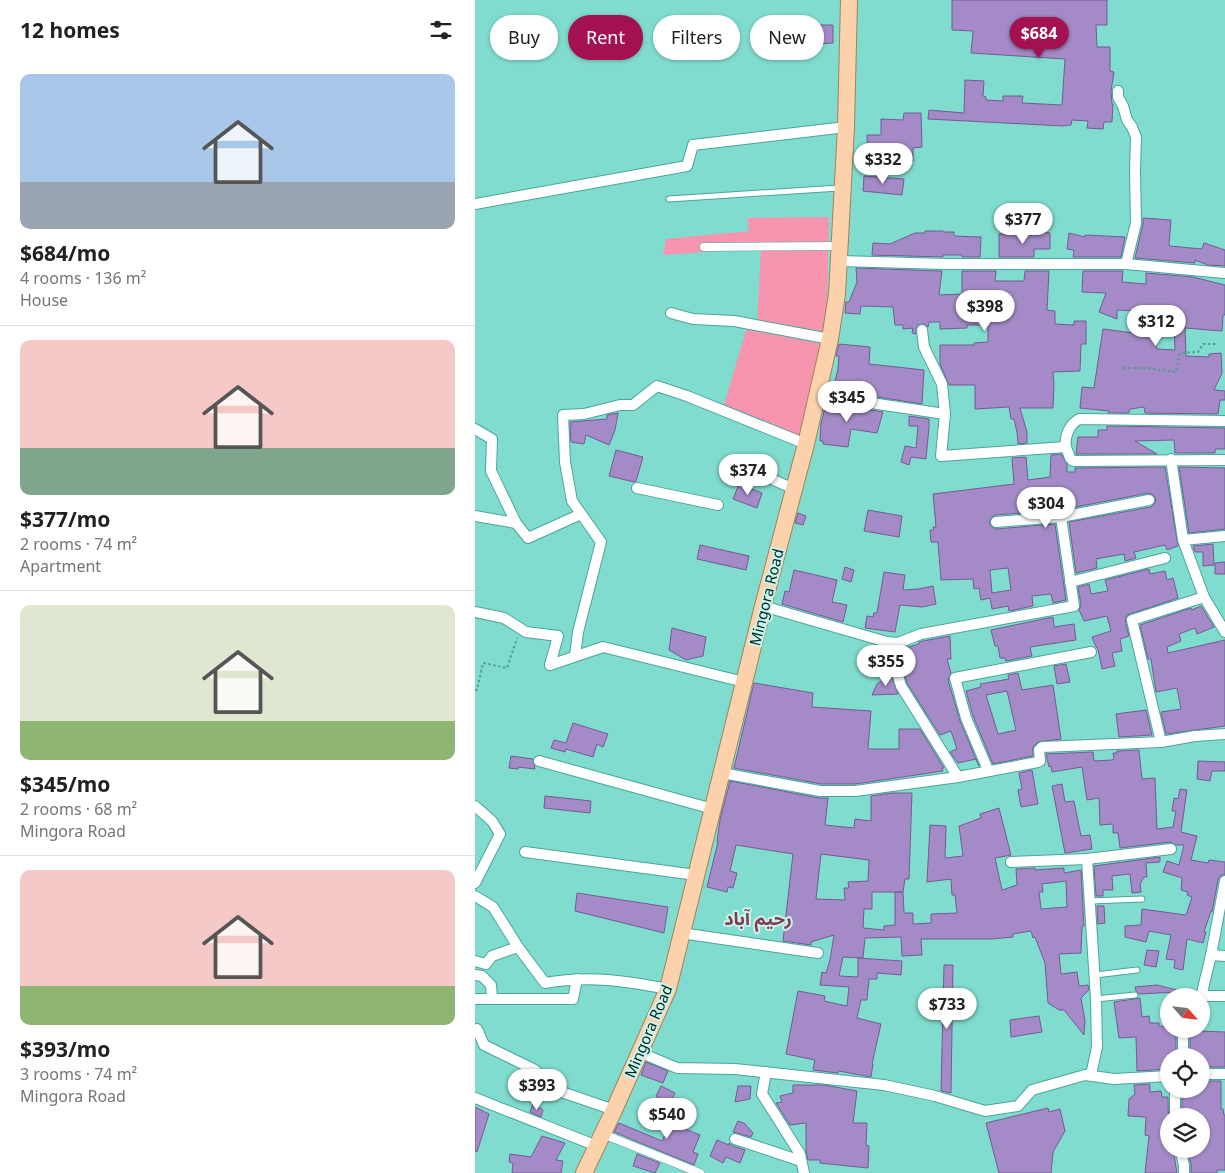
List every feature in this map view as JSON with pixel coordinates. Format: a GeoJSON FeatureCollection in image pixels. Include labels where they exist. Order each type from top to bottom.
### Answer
{"type":"FeatureCollection","features":[{"type":"Feature","properties":{"kind":"main road","name":"Mingora Road"},"geometry":{"type":"LineString","coordinates":[[584,1173],[668,988],[763,606],[807,444],[830,339],[837,294],[846,127],[849,0]]}},
{"type":"Feature","properties":{"kind":"street"},"geometry":{"type":"LineString","coordinates":[[1118,91],[1118,97],[1127,120],[1136,137],[1136,223],[1126,264]]}},
{"type":"Feature","properties":{"kind":"street"},"geometry":{"type":"LineString","coordinates":[[475,204],[687,166],[693,146],[846,127]]}},
{"type":"Feature","properties":{"kind":"street"},"geometry":{"type":"LineString","coordinates":[[704,247],[839,254],[947,264],[1126,264],[1225,273]]}},
{"type":"Feature","properties":{"kind":"street"},"geometry":{"type":"LineString","coordinates":[[671,313],[693,319],[734,321],[830,339]]}},
{"type":"Feature","properties":{"kind":"street"},"geometry":{"type":"LineString","coordinates":[[922,330],[924,347],[942,384],[945,414],[941,456],[1066,447]]}},
{"type":"Feature","properties":{"kind":"street"},"geometry":{"type":"LineString","coordinates":[[575,656],[578,632],[601,542],[572,500],[565,462],[563,415],[584,414],[620,405],[633,405],[657,386],[807,444]]}},
{"type":"Feature","properties":{"kind":"street"},"geometry":{"type":"LineString","coordinates":[[817,396],[945,414]]}},
{"type":"Feature","properties":{"kind":"street"},"geometry":{"type":"LineString","coordinates":[[1225,421],[1079,419],[1076,420],[1066,435],[1066,447],[1070,458],[1073,460],[1225,460]]}},
{"type":"Feature","properties":{"kind":"street"},"geometry":{"type":"LineString","coordinates":[[475,429],[492,440],[491,471],[516,523],[528,538],[581,514]]}},
{"type":"Feature","properties":{"kind":"street"},"geometry":{"type":"LineString","coordinates":[[1171,459],[1183,540],[1204,597],[1225,632]]}},
{"type":"Feature","properties":{"kind":"street"},"geometry":{"type":"LineString","coordinates":[[751,470],[795,489]]}},
{"type":"Feature","properties":{"kind":"street"},"geometry":{"type":"LineString","coordinates":[[637,488],[719,505]]}},
{"type":"Feature","properties":{"kind":"street"},"geometry":{"type":"LineString","coordinates":[[996,522],[1061,517],[1149,500]]}},
{"type":"Feature","properties":{"kind":"street"},"geometry":{"type":"LineString","coordinates":[[475,516],[516,523]]}},
{"type":"Feature","properties":{"kind":"street"},"geometry":{"type":"LineString","coordinates":[[763,606],[887,642],[898,643],[921,634],[1074,606],[1061,517]]}},
{"type":"Feature","properties":{"kind":"street"},"geometry":{"type":"LineString","coordinates":[[1183,540],[1225,536]]}},
{"type":"Feature","properties":{"kind":"street"},"geometry":{"type":"LineString","coordinates":[[1070,582],[1165,558]]}},
{"type":"Feature","properties":{"kind":"street"},"geometry":{"type":"LineString","coordinates":[[1161,742],[1132,620],[1204,597]]}},
{"type":"Feature","properties":{"kind":"street"},"geometry":{"type":"LineString","coordinates":[[475,612],[504,618],[526,632],[558,636],[550,665],[603,647],[744,682]]}},
{"type":"Feature","properties":{"kind":"street"},"geometry":{"type":"LineString","coordinates":[[898,643],[896,669],[901,686],[958,777]]}},
{"type":"Feature","properties":{"kind":"street"},"geometry":{"type":"LineString","coordinates":[[988,770],[966,718],[955,678],[1091,652]]}},
{"type":"Feature","properties":{"kind":"street"},"geometry":{"type":"LineString","coordinates":[[722,773],[820,791],[855,791],[958,777],[1038,762],[1040,759],[1039,750],[1042,747],[1161,742],[1195,736],[1225,734]]}},
{"type":"Feature","properties":{"kind":"street"},"geometry":{"type":"LineString","coordinates":[[539,761],[713,809]]}},
{"type":"Feature","properties":{"kind":"street"},"geometry":{"type":"LineString","coordinates":[[475,806],[492,821],[500,834],[475,883]]}},
{"type":"Feature","properties":{"kind":"street"},"geometry":{"type":"LineString","coordinates":[[1011,862],[1087,859],[1171,849]]}},
{"type":"Feature","properties":{"kind":"street"},"geometry":{"type":"LineString","coordinates":[[525,852],[696,875]]}},
{"type":"Feature","properties":{"kind":"street"},"geometry":{"type":"LineString","coordinates":[[1087,859],[1095,974],[1097,1047],[1091,1075]]}},
{"type":"Feature","properties":{"kind":"street"},"geometry":{"type":"LineString","coordinates":[[1204,988],[1225,880]]}},
{"type":"Feature","properties":{"kind":"street"},"geometry":{"type":"LineString","coordinates":[[475,896],[493,907],[518,947],[545,984],[566,979],[617,979],[668,988]]}},
{"type":"Feature","properties":{"kind":"street"},"geometry":{"type":"LineString","coordinates":[[681,933],[818,953]]}},
{"type":"Feature","properties":{"kind":"street"},"geometry":{"type":"LineString","coordinates":[[475,961],[486,964],[492,956],[518,947]]}},
{"type":"Feature","properties":{"kind":"street"},"geometry":{"type":"LineString","coordinates":[[1211,955],[1225,956]]}},
{"type":"Feature","properties":{"kind":"street"},"geometry":{"type":"LineString","coordinates":[[475,975],[482,976],[491,985],[492,998]]}},
{"type":"Feature","properties":{"kind":"street"},"geometry":{"type":"LineString","coordinates":[[475,998],[573,999],[577,979]]}},
{"type":"Feature","properties":{"kind":"street"},"geometry":{"type":"LineString","coordinates":[[1210,996],[1225,996]]}},
{"type":"Feature","properties":{"kind":"street"},"geometry":{"type":"LineString","coordinates":[[475,1030],[477,1030],[484,1045],[535,1070],[553,1089],[614,1110]]}},
{"type":"Feature","properties":{"kind":"street"},"geometry":{"type":"LineString","coordinates":[[639,1052],[677,1068],[735,1069],[885,1085],[935,1096],[985,1111],[1018,1106],[1032,1090],[1085,1075],[1114,1080],[1160,1077]]}},
{"type":"Feature","properties":{"kind":"street"},"geometry":{"type":"LineString","coordinates":[[766,1072],[762,1094],[800,1154],[804,1173]]}},
{"type":"Feature","properties":{"kind":"street"},"geometry":{"type":"LineString","coordinates":[[1210,1074],[1225,1074]]}},
{"type":"Feature","properties":{"kind":"street"},"geometry":{"type":"LineString","coordinates":[[475,1098],[700,1173]]}},
{"type":"Feature","properties":{"kind":"street"},"geometry":{"type":"LineString","coordinates":[[735,1139],[801,1161]]}},
{"type":"Feature","properties":{"kind":"street"},"geometry":{"type":"LineString","coordinates":[[1182,1158],[1184,1173]]}},
{"type":"Feature","properties":{"kind":"lane"},"geometry":{"type":"LineString","coordinates":[[669,198],[842,188]]}},
{"type":"Feature","properties":{"kind":"lane"},"geometry":{"type":"LineString","coordinates":[[1089,901],[1142,899]]}},
{"type":"Feature","properties":{"kind":"lane"},"geometry":{"type":"LineString","coordinates":[[1095,974],[1137,970]]}},
{"type":"Feature","properties":{"kind":"lane"},"geometry":{"type":"LineString","coordinates":[[1096,999],[1135,995]]}},
{"type":"Feature","properties":{"kind":"path"},"geometry":{"type":"LineString","coordinates":[[1123,368],[1145,368],[1176,372],[1180,353],[1198,352],[1203,344],[1216,344]]}},
{"type":"Feature","properties":{"kind":"path"},"geometry":{"type":"LineString","coordinates":[[475,690],[477,690],[483,663],[507,668],[521,629]]}},
{"type":"Feature","properties":{"kind":"shaded area"},"geometry":{"type":"Polygon","coordinates":[[[829,217],[827,304],[806,444],[723,408],[746,330],[757,327],[761,248],[663,255],[666,239],[749,231],[747,218],[829,217]]]}},
{"type":"Feature","properties":{"kind":"building"},"geometry":{"type":"Polygon","coordinates":[[[952,0],[1107,0],[1107,25],[1096,25],[1097,47],[1110,47],[1110,71],[1114,72],[1111,91],[1113,104],[1112,122],[1104,122],[1103,129],[1087,128],[1088,121],[1072,120],[1071,125],[1063,126],[928,119],[929,110],[964,113],[965,80],[984,81],[983,96],[986,97],[986,100],[1003,101],[1003,96],[1023,96],[1022,103],[1062,105],[1065,59],[971,53],[973,31],[952,30],[952,0]]]}},
{"type":"Feature","properties":{"kind":"building"},"geometry":{"type":"Polygon","coordinates":[[[824,25],[833,25],[833,43],[824,44],[824,25]]]}},
{"type":"Feature","properties":{"kind":"building"},"geometry":{"type":"Polygon","coordinates":[[[904,113],[921,113],[922,147],[913,148],[913,161],[868,161],[867,135],[881,135],[881,119],[903,120],[904,113]]]}},
{"type":"Feature","properties":{"kind":"building"},"geometry":{"type":"Polygon","coordinates":[[[864,176],[904,179],[902,195],[863,191],[864,176]]]}},
{"type":"Feature","properties":{"kind":"building"},"geometry":{"type":"Polygon","coordinates":[[[1143,218],[1171,220],[1170,246],[1202,249],[1204,243],[1225,250],[1225,266],[1208,265],[1195,260],[1195,263],[1135,258],[1143,218]]]}},
{"type":"Feature","properties":{"kind":"building"},"geometry":{"type":"Polygon","coordinates":[[[925,231],[954,232],[954,236],[981,237],[980,257],[962,257],[962,255],[943,255],[943,257],[872,255],[873,243],[890,244],[915,233],[925,233],[925,231]]]}},
{"type":"Feature","properties":{"kind":"building"},"geometry":{"type":"Polygon","coordinates":[[[1040,232],[1050,233],[1050,249],[1034,249],[1034,257],[999,257],[999,234],[1040,235],[1040,232]]]}},
{"type":"Feature","properties":{"kind":"building"},"geometry":{"type":"Polygon","coordinates":[[[1069,233],[1085,237],[1085,235],[1125,237],[1121,257],[1073,257],[1074,250],[1067,249],[1069,233]]]}},
{"type":"Feature","properties":{"kind":"building"},"geometry":{"type":"Polygon","coordinates":[[[856,268],[942,271],[939,295],[962,294],[962,271],[996,271],[995,281],[1024,281],[1025,271],[1049,271],[1047,310],[1055,311],[1055,324],[1074,325],[1074,321],[1086,321],[1086,344],[1081,344],[1080,371],[1053,372],[1053,408],[1020,408],[1027,432],[1027,443],[1018,444],[1014,419],[1011,419],[1009,407],[975,409],[975,385],[949,385],[940,364],[940,345],[974,345],[974,343],[988,342],[988,325],[967,325],[967,328],[940,329],[940,322],[929,322],[928,327],[924,324],[918,325],[916,334],[912,333],[913,328],[903,329],[903,325],[895,325],[893,307],[861,306],[860,314],[845,313],[846,302],[849,302],[857,282],[856,268]]]}},
{"type":"Feature","properties":{"kind":"building"},"geometry":{"type":"Polygon","coordinates":[[[1083,271],[1123,271],[1122,282],[1146,284],[1146,273],[1193,277],[1225,285],[1225,315],[1223,315],[1222,331],[1185,328],[1186,356],[1209,357],[1209,354],[1221,353],[1222,373],[1214,390],[1225,391],[1225,400],[1220,400],[1218,414],[1145,413],[1144,407],[1130,409],[1129,413],[1108,413],[1109,411],[1080,408],[1082,387],[1094,388],[1103,329],[1156,336],[1157,349],[1175,350],[1174,326],[1159,329],[1156,312],[1117,310],[1117,319],[1099,312],[1106,293],[1082,292],[1083,271]]]}},
{"type":"Feature","properties":{"kind":"building"},"geometry":{"type":"Polygon","coordinates":[[[839,344],[870,347],[869,364],[924,370],[922,404],[833,390],[838,369],[839,356],[836,356],[839,344]]]}},
{"type":"Feature","properties":{"kind":"building"},"geometry":{"type":"Polygon","coordinates":[[[826,403],[883,412],[877,433],[851,429],[848,447],[823,444],[823,441],[820,441],[821,424],[826,403]]]}},
{"type":"Feature","properties":{"kind":"building"},"geometry":{"type":"Polygon","coordinates":[[[618,413],[615,430],[609,445],[586,435],[584,444],[571,442],[570,422],[607,419],[607,415],[618,413]]]}},
{"type":"Feature","properties":{"kind":"building"},"geometry":{"type":"Polygon","coordinates":[[[909,416],[929,419],[929,427],[926,459],[911,457],[909,465],[901,462],[905,446],[916,448],[918,426],[909,426],[909,416]]]}},
{"type":"Feature","properties":{"kind":"building"},"geometry":{"type":"Polygon","coordinates":[[[1107,426],[1225,428],[1225,449],[1215,449],[1215,453],[1175,453],[1174,440],[1135,441],[1157,454],[1076,454],[1078,437],[1098,437],[1098,430],[1107,430],[1107,426]]]}},
{"type":"Feature","properties":{"kind":"building"},"geometry":{"type":"Polygon","coordinates":[[[616,450],[643,457],[636,481],[609,476],[616,450]]]}},
{"type":"Feature","properties":{"kind":"building"},"geometry":{"type":"Polygon","coordinates":[[[1061,454],[1067,464],[1067,472],[1075,472],[1075,468],[1165,467],[1178,546],[1167,550],[1165,545],[1134,552],[1136,558],[1125,561],[1124,554],[1096,559],[1097,568],[1076,573],[1069,522],[1151,507],[1155,503],[1156,498],[1148,493],[1060,510],[995,515],[990,519],[990,525],[996,529],[1055,524],[1066,600],[1053,603],[1051,594],[1032,596],[1033,606],[1009,611],[1008,606],[992,609],[990,598],[981,600],[979,588],[974,589],[973,579],[941,580],[938,542],[931,542],[930,530],[934,530],[933,527],[936,527],[933,494],[1014,484],[1012,458],[1026,457],[1028,480],[1050,477],[1051,455],[1061,454]],[[1008,568],[990,570],[992,593],[1011,590],[1008,568]]]}},
{"type":"Feature","properties":{"kind":"building"},"geometry":{"type":"Polygon","coordinates":[[[1179,467],[1225,468],[1225,529],[1189,533],[1179,467]]]}},
{"type":"Feature","properties":{"kind":"building"},"geometry":{"type":"Polygon","coordinates":[[[739,484],[762,493],[757,508],[733,499],[739,484]]]}},
{"type":"Feature","properties":{"kind":"building"},"geometry":{"type":"Polygon","coordinates":[[[868,510],[902,516],[899,537],[864,531],[868,510]]]}},
{"type":"Feature","properties":{"kind":"building"},"geometry":{"type":"Polygon","coordinates":[[[798,513],[806,516],[803,525],[795,523],[798,513]]]}},
{"type":"Feature","properties":{"kind":"building"},"geometry":{"type":"Polygon","coordinates":[[[1213,544],[1214,565],[1203,566],[1203,552],[1195,552],[1193,546],[1213,544]]]}},
{"type":"Feature","properties":{"kind":"building"},"geometry":{"type":"Polygon","coordinates":[[[700,545],[749,556],[746,570],[697,559],[700,545]]]}},
{"type":"Feature","properties":{"kind":"building"},"geometry":{"type":"Polygon","coordinates":[[[1225,562],[1225,574],[1215,574],[1215,563],[1225,562]]]}},
{"type":"Feature","properties":{"kind":"building"},"geometry":{"type":"Polygon","coordinates":[[[845,567],[854,570],[851,582],[842,579],[845,567]]]}},
{"type":"Feature","properties":{"kind":"building"},"geometry":{"type":"Polygon","coordinates":[[[1149,569],[1150,574],[1165,571],[1167,580],[1173,578],[1178,598],[1127,615],[1125,621],[1129,636],[1120,639],[1122,651],[1112,653],[1115,666],[1102,669],[1098,649],[1092,637],[1111,631],[1107,616],[1084,621],[1079,610],[1081,605],[1078,587],[1089,584],[1091,594],[1108,591],[1105,580],[1149,569]]]}},
{"type":"Feature","properties":{"kind":"building"},"geometry":{"type":"Polygon","coordinates":[[[794,570],[837,580],[832,602],[847,605],[843,622],[782,604],[785,591],[789,592],[794,570]]]}},
{"type":"Feature","properties":{"kind":"building"},"geometry":{"type":"Polygon","coordinates":[[[884,572],[905,575],[903,590],[933,586],[936,604],[922,607],[900,605],[895,632],[865,628],[867,616],[873,617],[874,613],[877,613],[884,572]]]}},
{"type":"Feature","properties":{"kind":"building"},"geometry":{"type":"Polygon","coordinates":[[[1201,606],[1214,627],[1197,634],[1195,628],[1179,634],[1181,641],[1167,647],[1168,653],[1225,640],[1225,726],[1166,734],[1161,712],[1181,709],[1177,688],[1156,692],[1151,659],[1148,659],[1140,625],[1201,606]]]}},
{"type":"Feature","properties":{"kind":"building"},"geometry":{"type":"Polygon","coordinates":[[[1053,617],[1054,627],[1074,624],[1076,640],[1030,647],[1032,656],[1006,661],[1005,658],[1000,658],[998,646],[995,646],[991,630],[1053,617]]]}},
{"type":"Feature","properties":{"kind":"building"},"geometry":{"type":"Polygon","coordinates":[[[672,628],[706,637],[703,656],[686,660],[669,650],[672,628]]]}},
{"type":"Feature","properties":{"kind":"building"},"geometry":{"type":"Polygon","coordinates":[[[950,636],[951,659],[947,659],[951,673],[948,680],[960,721],[979,766],[976,759],[958,763],[950,752],[957,749],[951,731],[940,735],[907,683],[903,668],[905,648],[919,644],[919,642],[950,636]]]}},
{"type":"Feature","properties":{"kind":"building"},"geometry":{"type":"Polygon","coordinates":[[[1066,664],[1070,682],[1057,684],[1054,666],[1066,664]]]}},
{"type":"Feature","properties":{"kind":"building"},"geometry":{"type":"Polygon","coordinates":[[[1018,673],[1022,690],[1053,685],[1061,739],[1038,742],[1033,747],[1033,756],[993,764],[973,716],[966,691],[981,687],[980,684],[1009,679],[1008,675],[1018,673]],[[1007,691],[986,695],[998,734],[1016,730],[1007,691]]]}},
{"type":"Feature","properties":{"kind":"building"},"geometry":{"type":"Polygon","coordinates":[[[891,675],[898,694],[872,695],[877,684],[891,675]]]}},
{"type":"Feature","properties":{"kind":"building"},"geometry":{"type":"Polygon","coordinates":[[[754,683],[813,693],[812,707],[871,711],[868,749],[899,749],[899,729],[920,729],[944,768],[942,768],[943,771],[855,784],[821,784],[734,768],[754,683]]]}},
{"type":"Feature","properties":{"kind":"building"},"geometry":{"type":"Polygon","coordinates":[[[1146,710],[1152,735],[1119,737],[1116,714],[1146,710]]]}},
{"type":"Feature","properties":{"kind":"building"},"geometry":{"type":"Polygon","coordinates":[[[573,723],[608,734],[603,747],[597,744],[593,757],[566,749],[565,752],[551,748],[554,740],[566,743],[573,723]]]}},
{"type":"Feature","properties":{"kind":"building"},"geometry":{"type":"Polygon","coordinates":[[[1139,750],[1142,779],[1155,778],[1157,829],[1173,827],[1176,811],[1172,811],[1174,798],[1178,799],[1180,789],[1187,790],[1181,832],[1197,836],[1191,860],[1208,863],[1209,860],[1225,862],[1225,874],[1220,876],[1218,880],[1212,912],[1204,932],[1206,932],[1203,943],[1187,939],[1183,970],[1174,968],[1175,960],[1166,959],[1171,935],[1149,931],[1146,942],[1125,937],[1125,926],[1141,925],[1142,909],[1186,915],[1192,897],[1187,895],[1188,892],[1181,890],[1182,878],[1163,872],[1167,861],[1179,865],[1184,845],[1176,845],[1170,842],[1120,848],[1118,833],[1113,833],[1113,824],[1100,825],[1099,798],[1087,800],[1082,767],[1052,772],[1046,754],[1093,752],[1094,761],[1112,760],[1114,758],[1113,753],[1117,753],[1117,751],[1139,750]]]}},
{"type":"Feature","properties":{"kind":"building"},"geometry":{"type":"Polygon","coordinates":[[[511,756],[533,759],[535,769],[509,768],[511,756]]]}},
{"type":"Feature","properties":{"kind":"building"},"geometry":{"type":"Polygon","coordinates":[[[1198,761],[1225,762],[1225,771],[1212,771],[1210,781],[1197,779],[1198,761]]]}},
{"type":"Feature","properties":{"kind":"building"},"geometry":{"type":"Polygon","coordinates":[[[1032,770],[1038,804],[1021,807],[1018,790],[1022,789],[1019,773],[1032,770]]]}},
{"type":"Feature","properties":{"kind":"building"},"geometry":{"type":"Polygon","coordinates":[[[730,781],[819,798],[828,798],[825,825],[854,828],[855,819],[871,821],[871,796],[912,793],[909,879],[905,879],[903,892],[904,913],[913,913],[913,924],[931,923],[931,914],[957,913],[955,895],[952,895],[951,879],[927,882],[930,825],[946,826],[945,858],[963,856],[959,826],[981,818],[980,814],[999,808],[1011,855],[995,858],[1002,890],[1017,885],[1016,869],[1064,868],[1064,873],[1081,870],[1084,926],[1082,927],[1081,953],[1059,954],[1061,974],[1077,972],[1079,986],[1088,985],[1089,990],[1081,998],[1085,1020],[1084,1035],[1064,1010],[1059,1010],[1048,1003],[1045,963],[1031,931],[1013,934],[1013,937],[992,939],[921,939],[922,955],[902,956],[901,937],[865,938],[863,958],[843,957],[839,976],[858,977],[858,958],[902,961],[901,975],[877,973],[877,979],[869,979],[867,1000],[861,1000],[857,1018],[881,1024],[871,1077],[839,1071],[838,1073],[813,1070],[815,1060],[786,1054],[798,991],[825,996],[824,1001],[847,1006],[849,987],[820,985],[822,972],[826,973],[830,960],[834,935],[811,942],[811,945],[783,941],[793,854],[736,845],[730,871],[737,873],[733,888],[728,887],[727,892],[707,887],[718,842],[720,820],[730,781]],[[821,854],[816,899],[845,900],[844,888],[849,888],[848,882],[868,881],[869,860],[821,854]],[[1066,881],[1042,884],[1043,892],[1039,892],[1041,909],[1067,907],[1066,881]],[[872,892],[872,909],[864,909],[863,928],[884,930],[884,926],[895,925],[895,892],[872,892]]]}},
{"type":"Feature","properties":{"kind":"building"},"geometry":{"type":"Polygon","coordinates":[[[1062,784],[1065,802],[1074,801],[1081,836],[1090,835],[1092,849],[1065,853],[1052,786],[1062,784]]]}},
{"type":"Feature","properties":{"kind":"building"},"geometry":{"type":"Polygon","coordinates":[[[545,796],[591,801],[590,813],[544,808],[545,796]]]}},
{"type":"Feature","properties":{"kind":"building"},"geometry":{"type":"Polygon","coordinates":[[[1160,857],[1160,862],[1146,863],[1147,877],[1144,877],[1140,884],[1141,892],[1132,893],[1130,874],[1112,876],[1113,890],[1103,890],[1103,896],[1096,896],[1094,866],[1160,857]]]}},
{"type":"Feature","properties":{"kind":"building"},"geometry":{"type":"Polygon","coordinates":[[[577,893],[668,907],[664,933],[575,911],[577,893]]]}},
{"type":"Feature","properties":{"kind":"building"},"geometry":{"type":"Polygon","coordinates":[[[1097,906],[1104,906],[1105,923],[1098,924],[1097,906]]]}},
{"type":"Feature","properties":{"kind":"building"},"geometry":{"type":"Polygon","coordinates":[[[1147,950],[1159,951],[1156,967],[1144,965],[1147,950]]]}},
{"type":"Feature","properties":{"kind":"building"},"geometry":{"type":"Polygon","coordinates":[[[944,965],[953,965],[951,1093],[941,1091],[944,965]]]}},
{"type":"Feature","properties":{"kind":"building"},"geometry":{"type":"Polygon","coordinates":[[[1157,985],[1169,988],[1160,988],[1160,993],[1139,994],[1135,987],[1157,985]]]}},
{"type":"Feature","properties":{"kind":"building"},"geometry":{"type":"Polygon","coordinates":[[[1140,998],[1142,1017],[1149,1016],[1150,1023],[1159,1023],[1160,1038],[1176,1038],[1176,1048],[1160,1048],[1160,1070],[1137,1071],[1136,1037],[1119,1038],[1114,1002],[1140,998]]]}},
{"type":"Feature","properties":{"kind":"building"},"geometry":{"type":"Polygon","coordinates":[[[1039,1016],[1042,1032],[1011,1037],[1010,1020],[1039,1016]]]}},
{"type":"Feature","properties":{"kind":"building"},"geometry":{"type":"Polygon","coordinates":[[[1210,1031],[1225,1032],[1225,1067],[1210,1067],[1210,1048],[1190,1048],[1190,1038],[1210,1038],[1210,1031]]]}},
{"type":"Feature","properties":{"kind":"building"},"geometry":{"type":"Polygon","coordinates":[[[646,1062],[668,1071],[663,1083],[641,1075],[646,1062]]]}},
{"type":"Feature","properties":{"kind":"building"},"geometry":{"type":"Polygon","coordinates":[[[1210,1081],[1221,1081],[1221,1109],[1223,1109],[1225,1115],[1225,1170],[1217,1170],[1217,1173],[1191,1173],[1189,1158],[1210,1158],[1210,1108],[1182,1108],[1182,1098],[1210,1098],[1210,1081]]]}},
{"type":"Feature","properties":{"kind":"building"},"geometry":{"type":"Polygon","coordinates":[[[1150,1084],[1150,1092],[1160,1091],[1160,1098],[1168,1098],[1168,1108],[1160,1108],[1160,1158],[1174,1158],[1177,1173],[1145,1173],[1149,1136],[1145,1135],[1146,1117],[1128,1116],[1129,1099],[1135,1094],[1134,1085],[1150,1084]]]}},
{"type":"Feature","properties":{"kind":"building"},"geometry":{"type":"Polygon","coordinates":[[[793,1085],[824,1085],[857,1091],[853,1123],[867,1123],[868,1168],[820,1163],[820,1160],[808,1160],[806,1151],[806,1123],[790,1125],[776,1103],[782,1102],[780,1096],[793,1093],[793,1085]]]}},
{"type":"Feature","properties":{"kind":"building"},"geometry":{"type":"Polygon","coordinates":[[[661,1086],[675,1093],[669,1105],[656,1096],[661,1086]]]}},
{"type":"Feature","properties":{"kind":"building"},"geometry":{"type":"Polygon","coordinates":[[[738,1086],[751,1086],[750,1099],[735,1102],[738,1086]]]}},
{"type":"Feature","properties":{"kind":"building"},"geometry":{"type":"Polygon","coordinates":[[[533,1104],[543,1110],[541,1117],[530,1112],[533,1104]]]}},
{"type":"Feature","properties":{"kind":"building"},"geometry":{"type":"Polygon","coordinates":[[[475,1107],[489,1114],[477,1152],[475,1151],[475,1107]]]}},
{"type":"Feature","properties":{"kind":"building"},"geometry":{"type":"Polygon","coordinates":[[[1048,1108],[1049,1112],[1060,1109],[1065,1131],[1053,1152],[1051,1173],[999,1173],[986,1123],[1048,1108]]]}},
{"type":"Feature","properties":{"kind":"building"},"geometry":{"type":"Polygon","coordinates":[[[674,1115],[683,1118],[680,1127],[700,1135],[693,1152],[698,1154],[694,1165],[614,1132],[619,1123],[662,1141],[674,1115]]]}},
{"type":"Feature","properties":{"kind":"building"},"geometry":{"type":"Polygon","coordinates":[[[738,1121],[744,1123],[753,1133],[751,1137],[733,1132],[738,1121]]]}},
{"type":"Feature","properties":{"kind":"building"},"geometry":{"type":"Polygon","coordinates":[[[542,1136],[565,1143],[556,1160],[563,1161],[561,1173],[512,1173],[513,1163],[509,1162],[510,1154],[531,1157],[542,1136]]]}},
{"type":"Feature","properties":{"kind":"building"},"geometry":{"type":"Polygon","coordinates":[[[717,1140],[745,1150],[740,1163],[726,1157],[723,1163],[710,1156],[717,1140]]]}},
{"type":"Feature","properties":{"kind":"building"},"geometry":{"type":"Polygon","coordinates":[[[637,1154],[660,1163],[655,1173],[633,1166],[637,1154]]]}},
{"type":"Feature","properties":{"kind":"district","name":"رحیم آباد"},"geometry":{"type":"Point","coordinates":[758,918]}}]}
